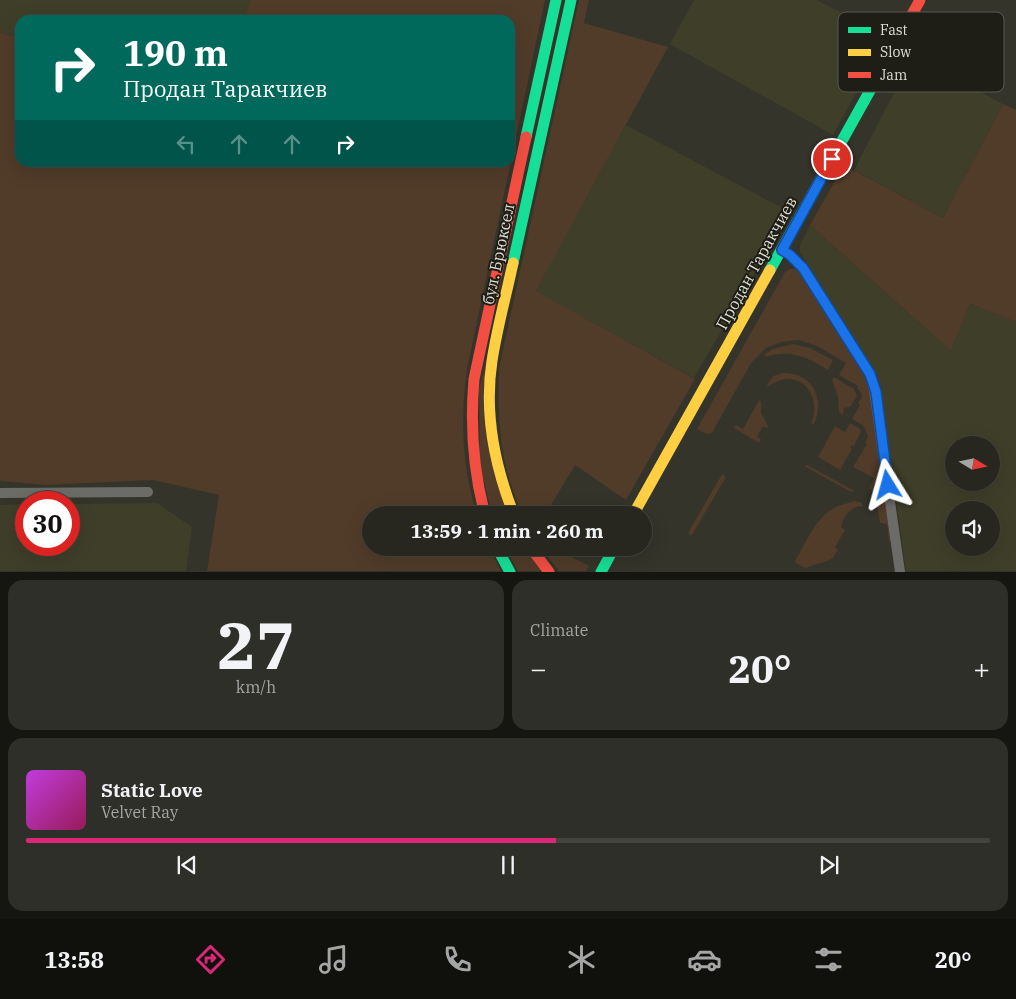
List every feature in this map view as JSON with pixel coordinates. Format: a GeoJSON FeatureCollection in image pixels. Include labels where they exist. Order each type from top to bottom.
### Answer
{"type":"FeatureCollection","features":[{"type":"Feature","properties":{"kind":"main road","name":"бул. Брюксел"},"geometry":{"type":"LineString","coordinates":[[482,506],[472,450],[470,410],[474,379],[556,0]]}},
{"type":"Feature","properties":{"kind":"main road","name":"бул. Брюксел"},"geometry":{"type":"LineString","coordinates":[[511,506],[496,459],[491,430],[489,402],[492,361],[571,0]]}},
{"type":"Feature","properties":{"kind":"main road","name":"Продан Таракчиев"},"geometry":{"type":"LineString","coordinates":[[913,12],[920,0]]}},
{"type":"Feature","properties":{"kind":"main road","name":"Продан Таракчиев"},"geometry":{"type":"LineString","coordinates":[[638,506],[869,92]]}},
{"type":"Feature","properties":{"kind":"main road"},"geometry":{"type":"LineString","coordinates":[[501,556],[510,572]]}},
{"type":"Feature","properties":{"kind":"main road"},"geometry":{"type":"LineString","coordinates":[[538,556],[549,572]]}},
{"type":"Feature","properties":{"kind":"main road"},"geometry":{"type":"LineString","coordinates":[[601,572],[610,556]]}},
{"type":"Feature","properties":{"kind":"street"},"geometry":{"type":"LineString","coordinates":[[782,250],[803,268],[870,374],[873,382],[900,572]]}},
{"type":"Feature","properties":{"kind":"street"},"geometry":{"type":"LineString","coordinates":[[0,493],[148,492]]}},
{"type":"Feature","properties":{"kind":"shaded area"},"geometry":{"type":"Polygon","coordinates":[[[0,0],[251,0],[245,15],[15,15],[15,37],[0,33],[0,0]]]}},
{"type":"Feature","properties":{"kind":"shaded area"},"geometry":{"type":"Polygon","coordinates":[[[251,0],[545,0],[515,142],[515,15],[245,15],[251,0]]]}},
{"type":"Feature","properties":{"kind":"shaded area"},"geometry":{"type":"Polygon","coordinates":[[[579,0],[589,0],[584,23],[668,47],[536,291],[695,379],[626,500],[575,465],[550,506],[519,506],[509,479],[502,443],[499,406],[499,368],[579,0]]]}},
{"type":"Feature","properties":{"kind":"shaded area"},"geometry":{"type":"Polygon","coordinates":[[[694,0],[817,0],[840,12],[838,12],[838,92],[857,92],[833,135],[670,44],[694,0]]]}},
{"type":"Feature","properties":{"kind":"shaded area"},"geometry":{"type":"Polygon","coordinates":[[[0,33],[15,37],[15,167],[510,167],[467,369],[465,388],[463,425],[465,461],[474,506],[362,506],[362,556],[493,556],[501,571],[207,571],[219,495],[153,480],[45,485],[0,481],[0,33]]]}},
{"type":"Feature","properties":{"kind":"shaded area"},"geometry":{"type":"Polygon","coordinates":[[[894,92],[980,92],[1003,104],[943,218],[854,170],[894,92]]]}},
{"type":"Feature","properties":{"kind":"shaded area"},"geometry":{"type":"Polygon","coordinates":[[[1003,104],[1016,110],[1016,322],[970,304],[951,351],[810,225],[844,165],[943,218],[1003,104]]]}},
{"type":"Feature","properties":{"kind":"shaded area"},"geometry":{"type":"Polygon","coordinates":[[[626,125],[790,212],[694,378],[535,291],[626,125]]]}},
{"type":"Feature","properties":{"kind":"shaded area"},"geometry":{"type":"Polygon","coordinates":[[[810,225],[951,351],[970,304],[1016,322],[1016,571],[906,571],[880,385],[877,377],[800,252],[800,245],[810,225]]]}},
{"type":"Feature","properties":{"kind":"shaded area"},"geometry":{"type":"Polygon","coordinates":[[[789,269],[795,269],[800,272],[868,381],[892,542],[889,541],[887,524],[880,523],[875,494],[869,488],[874,478],[853,467],[867,444],[865,443],[868,437],[864,426],[852,419],[860,405],[858,403],[862,397],[861,393],[857,388],[858,386],[839,375],[846,363],[817,346],[799,340],[781,342],[766,348],[751,363],[712,433],[707,434],[697,429],[785,272],[789,269]]]}},
{"type":"Feature","properties":{"kind":"shaded area"},"geometry":{"type":"Polygon","coordinates":[[[793,344],[810,348],[833,360],[828,370],[813,361],[791,354],[766,357],[765,354],[773,349],[793,344]]]}},
{"type":"Feature","properties":{"kind":"shaded area"},"geometry":{"type":"Polygon","coordinates":[[[488,355],[507,506],[490,506],[480,465],[479,389],[488,355]]]}},
{"type":"Feature","properties":{"kind":"shaded area"},"geometry":{"type":"Polygon","coordinates":[[[783,373],[802,377],[814,389],[818,405],[814,424],[811,423],[814,408],[811,394],[802,383],[796,380],[785,379],[766,387],[773,376],[783,373]]]}},
{"type":"Feature","properties":{"kind":"shaded area"},"geometry":{"type":"Polygon","coordinates":[[[834,377],[854,389],[857,396],[850,407],[844,408],[843,415],[839,412],[838,397],[832,380],[834,377]]]}},
{"type":"Feature","properties":{"kind":"shaded area"},"geometry":{"type":"Polygon","coordinates":[[[759,400],[761,402],[761,413],[768,426],[767,428],[763,426],[757,437],[761,439],[759,443],[734,428],[736,425],[743,429],[759,400]]]}},
{"type":"Feature","properties":{"kind":"shaded area"},"geometry":{"type":"Polygon","coordinates":[[[850,423],[860,429],[861,432],[854,446],[852,445],[850,448],[852,449],[840,470],[818,457],[835,426],[845,432],[850,423]]]}},
{"type":"Feature","properties":{"kind":"shaded area"},"geometry":{"type":"Polygon","coordinates":[[[807,465],[853,490],[854,492],[804,466],[807,465]]]}},
{"type":"Feature","properties":{"kind":"shaded area"},"geometry":{"type":"Polygon","coordinates":[[[722,474],[726,477],[692,535],[688,533],[722,474]]]}},
{"type":"Feature","properties":{"kind":"shaded area"},"geometry":{"type":"Polygon","coordinates":[[[855,501],[862,503],[863,506],[848,512],[841,527],[845,530],[835,547],[838,550],[832,559],[805,568],[796,563],[795,561],[817,523],[829,511],[843,504],[855,501]]]}},
{"type":"Feature","properties":{"kind":"shaded area"},"geometry":{"type":"Polygon","coordinates":[[[157,503],[192,527],[186,571],[0,571],[0,505],[15,504],[15,556],[80,556],[80,504],[157,503]]]}},
{"type":"Feature","properties":{"kind":"shaded area"},"geometry":{"type":"Polygon","coordinates":[[[510,556],[531,556],[541,571],[518,571],[510,556]]]}},
{"type":"Feature","properties":{"kind":"shaded area"},"geometry":{"type":"Polygon","coordinates":[[[547,556],[570,556],[589,566],[586,571],[559,571],[547,556]]]}},
{"type":"Feature","properties":{"kind":"traffic: fast"},"geometry":{"type":"LineString","coordinates":[[526,137],[556,0]]}},
{"type":"Feature","properties":{"kind":"traffic: fast"},"geometry":{"type":"LineString","coordinates":[[513,263],[571,0]]}},
{"type":"Feature","properties":{"kind":"traffic: fast"},"geometry":{"type":"LineString","coordinates":[[770,270],[869,92]]}},
{"type":"Feature","properties":{"kind":"traffic: fast"},"geometry":{"type":"LineString","coordinates":[[501,556],[510,572]]}},
{"type":"Feature","properties":{"kind":"traffic: fast"},"geometry":{"type":"LineString","coordinates":[[601,572],[610,556]]}},
{"type":"Feature","properties":{"kind":"traffic: slow"},"geometry":{"type":"LineString","coordinates":[[510,506],[501,478],[493,440],[489,400],[494,349],[513,263]]}},
{"type":"Feature","properties":{"kind":"traffic: slow"},"geometry":{"type":"LineString","coordinates":[[638,506],[770,270]]}},
{"type":"Feature","properties":{"kind":"traffic: jam"},"geometry":{"type":"LineString","coordinates":[[913,12],[920,0]]}},
{"type":"Feature","properties":{"kind":"traffic: jam"},"geometry":{"type":"LineString","coordinates":[[483,506],[473,448],[474,379],[526,137]]}},
{"type":"Feature","properties":{"kind":"traffic: jam"},"geometry":{"type":"LineString","coordinates":[[537,556],[549,572]]}},
{"type":"Feature","properties":{"kind":"route"},"geometry":{"type":"LineString","coordinates":[[832,159],[782,250],[803,268],[870,374],[876,392],[888,485]]}}]}
